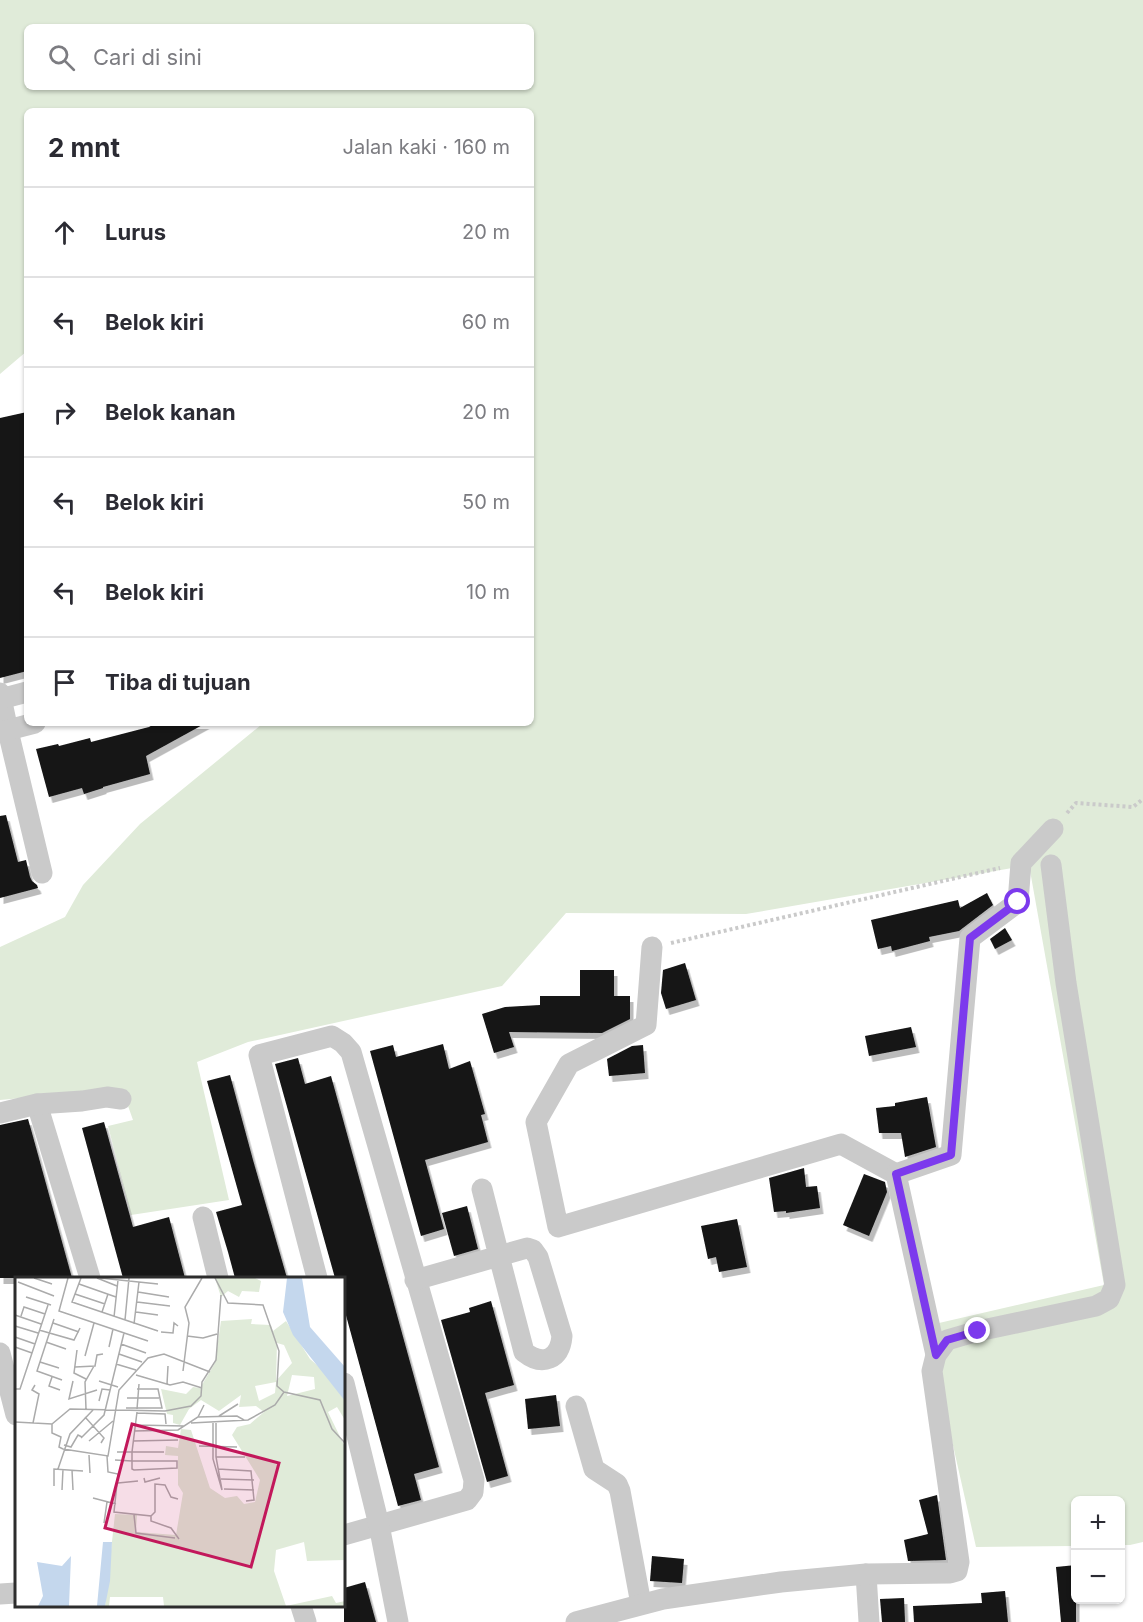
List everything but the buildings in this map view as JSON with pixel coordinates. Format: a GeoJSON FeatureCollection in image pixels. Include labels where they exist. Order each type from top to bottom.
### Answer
{"type":"FeatureCollection","features":[{"type":"Feature","properties":{"kind":"street"},"geometry":{"type":"LineString","coordinates":[[24,693],[0,697],[4,731],[42,873]]}},
{"type":"Feature","properties":{"kind":"street"},"geometry":{"type":"LineString","coordinates":[[4,731],[24,726]]}},
{"type":"Feature","properties":{"kind":"street"},"geometry":{"type":"LineString","coordinates":[[652,947],[646,1025],[569,1064],[536,1122],[558,1227],[842,1144],[896,1174],[951,1155],[970,938],[1018,902],[1021,863],[1053,829]]}},
{"type":"Feature","properties":{"kind":"street"},"geometry":{"type":"LineString","coordinates":[[576,1622],[663,1599],[781,1582],[866,1574],[957,1571],[959,1562],[932,1371],[936,1355],[947,1340],[978,1331],[1096,1306],[1109,1299],[1115,1285],[1065,983],[1051,865]]}},
{"type":"Feature","properties":{"kind":"street"},"geometry":{"type":"LineString","coordinates":[[317,1277],[259,1055],[332,1036],[351,1052],[474,1480],[473,1492],[467,1500],[345,1535]]}},
{"type":"Feature","properties":{"kind":"street"},"geometry":{"type":"LineString","coordinates":[[0,1113],[37,1104],[107,1097],[121,1099]]}},
{"type":"Feature","properties":{"kind":"street"},"geometry":{"type":"LineString","coordinates":[[37,1104],[90,1277]]}},
{"type":"Feature","properties":{"kind":"street"},"geometry":{"type":"LineString","coordinates":[[896,1174],[936,1355]]}},
{"type":"Feature","properties":{"kind":"street"},"geometry":{"type":"LineString","coordinates":[[416,1280],[499,1256],[528,1248],[533,1250],[538,1257],[562,1336],[561,1347],[557,1354],[549,1358],[532,1358],[524,1352],[499,1256],[482,1189]]}},
{"type":"Feature","properties":{"kind":"street"},"geometry":{"type":"LineString","coordinates":[[203,1217],[218,1277]]}},
{"type":"Feature","properties":{"kind":"street"},"geometry":{"type":"LineString","coordinates":[[0,1353],[15,1411]]}},
{"type":"Feature","properties":{"kind":"street"},"geometry":{"type":"LineString","coordinates":[[345,1387],[380,1525],[398,1622]]}},
{"type":"Feature","properties":{"kind":"street"},"geometry":{"type":"LineString","coordinates":[[576,1406],[594,1469],[617,1484],[620,1491],[641,1604]]}},
{"type":"Feature","properties":{"kind":"street"},"geometry":{"type":"LineString","coordinates":[[866,1574],[869,1622]]}},
{"type":"Feature","properties":{"kind":"street"},"geometry":{"type":"LineString","coordinates":[[0,1594],[15,1593]]}},
{"type":"Feature","properties":{"kind":"street"},"geometry":{"type":"LineString","coordinates":[[302,1607],[306,1622]]}},
{"type":"Feature","properties":{"kind":"path"},"geometry":{"type":"LineString","coordinates":[[1053,829],[1076,803],[1133,807],[1143,799]]}},
{"type":"Feature","properties":{"kind":"path"},"geometry":{"type":"LineString","coordinates":[[652,947],[1021,863]]}},
{"type":"Feature","properties":{"kind":"green space"},"geometry":{"type":"Polygon","coordinates":[[[0,0],[1143,0],[1143,1542],[1125,1545],[1125,1496],[1071,1496],[1071,1546],[976,1547],[926,1326],[1104,1285],[1029,865],[746,914],[566,913],[502,986],[248,1042],[197,1062],[229,1200],[131,1215],[108,1126],[133,1120],[122,1089],[0,1100],[0,947],[65,917],[83,885],[140,824],[260,726],[534,726],[534,108],[24,108],[24,354],[0,374],[0,0]]]}},
{"type":"Feature","properties":{"kind":"route"},"geometry":{"type":"LineString","coordinates":[[978,1331],[947,1340],[936,1355],[896,1174],[951,1155],[970,938],[1018,902]]}}]}
